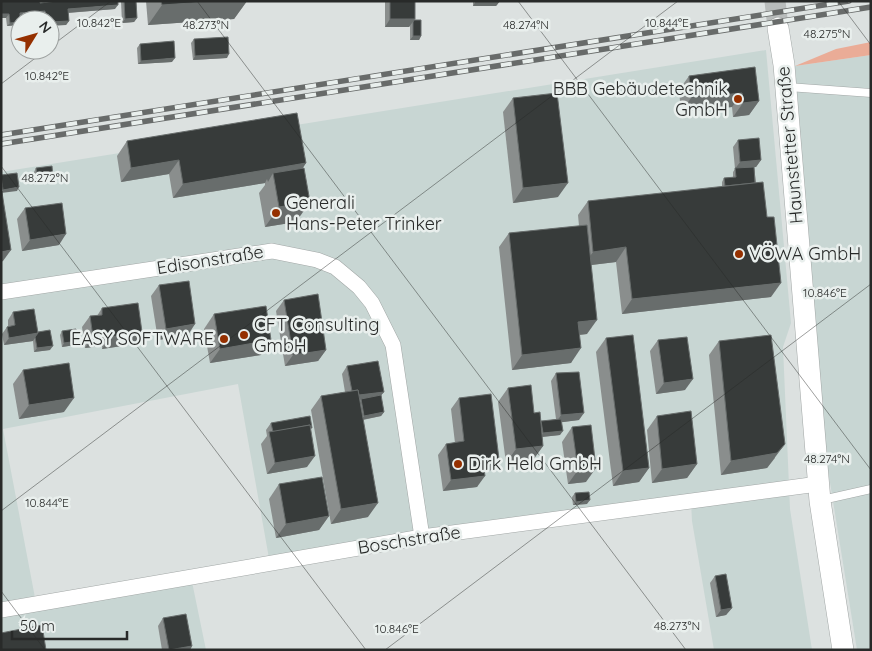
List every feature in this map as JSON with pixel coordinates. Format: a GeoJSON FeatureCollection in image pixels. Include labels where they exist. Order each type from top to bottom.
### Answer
{"type":"FeatureCollection","features":[{"type":"Feature","properties":{"kind":"street","name":"Haunstetter Straße"},"geometry":{"type":"LineString","coordinates":[[778,28],[786,87],[819,492],[844,650]]}},
{"type":"Feature","properties":{"kind":"street","name":"Edisonstraße"},"geometry":{"type":"LineString","coordinates":[[1,292],[272,251],[317,260],[335,267],[363,292],[372,303],[393,345],[422,537]]}},
{"type":"Feature","properties":{"kind":"street","name":"Boschstraße"},"geometry":{"type":"LineString","coordinates":[[1,610],[422,537],[819,492]]}},
{"type":"Feature","properties":{"kind":"lane"},"geometry":{"type":"LineString","coordinates":[[786,87],[871,93]]}},
{"type":"Feature","properties":{"kind":"lane"},"geometry":{"type":"LineString","coordinates":[[819,492],[871,489]]}},
{"type":"Feature","properties":{"kind":"shaded area"},"geometry":{"type":"Polygon","coordinates":[[[871,42],[871,55],[795,66],[836,49],[871,42]]]}},
{"type":"Feature","properties":{"kind":"shaded area"},"geometry":{"type":"Polygon","coordinates":[[[766,50],[791,323],[783,347],[790,509],[812,650],[714,650],[692,521],[691,502],[270,564],[238,384],[3,429],[36,603],[191,577],[206,650],[1,650],[1,172],[766,50]]]}},
{"type":"Feature","properties":{"kind":"shaded area"},"geometry":{"type":"Polygon","coordinates":[[[871,55],[871,650],[857,650],[827,464],[795,66],[871,55]]]}},
{"type":"Feature","properties":{"kind":"building"},"geometry":{"type":"Polygon","coordinates":[[[1,1],[40,1],[40,3],[57,1],[118,1],[118,5],[68,9],[69,21],[60,21],[60,10],[10,10],[10,23],[9,14],[1,14],[1,1]]]}},
{"type":"Feature","properties":{"kind":"building"},"geometry":{"type":"Polygon","coordinates":[[[124,1],[136,1],[137,18],[125,19],[124,1]]]}},
{"type":"Feature","properties":{"kind":"building"},"geometry":{"type":"Polygon","coordinates":[[[161,1],[221,1],[162,5],[161,1]]]}},
{"type":"Feature","properties":{"kind":"building"},"geometry":{"type":"Polygon","coordinates":[[[390,1],[415,1],[415,19],[390,19],[390,1]]]}},
{"type":"Feature","properties":{"kind":"building"},"geometry":{"type":"Polygon","coordinates":[[[414,20],[421,20],[421,36],[413,36],[414,20]]]}},
{"type":"Feature","properties":{"kind":"building"},"geometry":{"type":"Polygon","coordinates":[[[228,37],[229,54],[195,56],[194,39],[228,37]]]}},
{"type":"Feature","properties":{"kind":"building"},"geometry":{"type":"Polygon","coordinates":[[[174,41],[175,58],[141,61],[140,44],[174,41]]]}},
{"type":"Feature","properties":{"kind":"building"},"geometry":{"type":"Polygon","coordinates":[[[755,67],[759,101],[743,103],[742,93],[691,98],[689,76],[755,67]]]}},
{"type":"Feature","properties":{"kind":"building"},"geometry":{"type":"Polygon","coordinates":[[[557,93],[568,183],[523,188],[513,98],[557,93]]]}},
{"type":"Feature","properties":{"kind":"building"},"geometry":{"type":"Polygon","coordinates":[[[297,113],[306,163],[183,184],[179,160],[131,168],[127,141],[297,113]]]}},
{"type":"Feature","properties":{"kind":"building"},"geometry":{"type":"Polygon","coordinates":[[[759,138],[761,160],[740,162],[738,140],[759,138]]]}},
{"type":"Feature","properties":{"kind":"building"},"geometry":{"type":"Polygon","coordinates":[[[52,166],[53,177],[38,179],[36,168],[52,166]]]}},
{"type":"Feature","properties":{"kind":"building"},"geometry":{"type":"Polygon","coordinates":[[[754,167],[755,183],[725,186],[724,178],[736,177],[735,168],[754,167]]]}},
{"type":"Feature","properties":{"kind":"building"},"geometry":{"type":"Polygon","coordinates":[[[304,168],[310,202],[279,207],[273,173],[304,168]]]}},
{"type":"Feature","properties":{"kind":"building"},"geometry":{"type":"Polygon","coordinates":[[[17,173],[19,187],[3,190],[1,175],[17,173]]]}},
{"type":"Feature","properties":{"kind":"building"},"geometry":{"type":"Polygon","coordinates":[[[763,182],[767,217],[774,217],[781,283],[632,299],[626,247],[593,252],[588,201],[763,182]]]}},
{"type":"Feature","properties":{"kind":"building"},"geometry":{"type":"Polygon","coordinates":[[[1,186],[11,250],[1,252],[1,186]]]}},
{"type":"Feature","properties":{"kind":"building"},"geometry":{"type":"Polygon","coordinates":[[[62,203],[66,234],[30,240],[25,208],[62,203]]]}},
{"type":"Feature","properties":{"kind":"building"},"geometry":{"type":"Polygon","coordinates":[[[587,225],[597,320],[578,322],[581,348],[522,355],[509,233],[587,225]]]}},
{"type":"Feature","properties":{"kind":"building"},"geometry":{"type":"Polygon","coordinates":[[[189,281],[195,324],[166,329],[159,285],[189,281]]]}},
{"type":"Feature","properties":{"kind":"building"},"geometry":{"type":"Polygon","coordinates":[[[318,294],[326,350],[293,355],[284,300],[318,294]]]}},
{"type":"Feature","properties":{"kind":"building"},"geometry":{"type":"Polygon","coordinates":[[[138,303],[142,332],[110,337],[109,335],[93,337],[90,316],[102,315],[102,308],[138,303]]]}},
{"type":"Feature","properties":{"kind":"building"},"geometry":{"type":"Polygon","coordinates":[[[266,306],[271,340],[220,349],[214,314],[266,306]]]}},
{"type":"Feature","properties":{"kind":"building"},"geometry":{"type":"Polygon","coordinates":[[[34,309],[38,333],[9,338],[7,327],[15,325],[13,312],[34,309]]]}},
{"type":"Feature","properties":{"kind":"building"},"geometry":{"type":"Polygon","coordinates":[[[76,329],[78,341],[64,343],[62,331],[76,329]]]}},
{"type":"Feature","properties":{"kind":"building"},"geometry":{"type":"Polygon","coordinates":[[[50,330],[53,346],[37,348],[35,337],[38,332],[50,330]]]}},
{"type":"Feature","properties":{"kind":"building"},"geometry":{"type":"Polygon","coordinates":[[[633,335],[649,468],[623,471],[606,338],[633,335]]]}},
{"type":"Feature","properties":{"kind":"building"},"geometry":{"type":"Polygon","coordinates":[[[771,335],[785,444],[777,453],[731,461],[719,341],[771,335]]]}},
{"type":"Feature","properties":{"kind":"building"},"geometry":{"type":"Polygon","coordinates":[[[687,337],[693,379],[664,383],[658,340],[687,337]]]}},
{"type":"Feature","properties":{"kind":"building"},"geometry":{"type":"Polygon","coordinates":[[[378,361],[384,392],[359,395],[358,390],[352,391],[347,366],[378,361]]]}},
{"type":"Feature","properties":{"kind":"building"},"geometry":{"type":"Polygon","coordinates":[[[69,363],[74,398],[29,405],[23,370],[69,363]]]}},
{"type":"Feature","properties":{"kind":"building"},"geometry":{"type":"Polygon","coordinates":[[[579,372],[584,413],[561,415],[556,373],[579,372]]]}},
{"type":"Feature","properties":{"kind":"building"},"geometry":{"type":"Polygon","coordinates":[[[531,385],[534,413],[540,412],[543,446],[516,449],[508,388],[531,385]]]}},
{"type":"Feature","properties":{"kind":"building"},"geometry":{"type":"Polygon","coordinates":[[[358,390],[378,503],[341,509],[321,396],[358,390]]]}},
{"type":"Feature","properties":{"kind":"building"},"geometry":{"type":"Polygon","coordinates":[[[491,394],[499,459],[483,461],[485,476],[451,480],[446,444],[464,441],[459,398],[491,394]]]}},
{"type":"Feature","properties":{"kind":"building"},"geometry":{"type":"Polygon","coordinates":[[[381,395],[384,412],[364,416],[361,399],[381,395]]]}},
{"type":"Feature","properties":{"kind":"building"},"geometry":{"type":"Polygon","coordinates":[[[691,411],[697,464],[662,469],[657,416],[691,411]]]}},
{"type":"Feature","properties":{"kind":"building"},"geometry":{"type":"Polygon","coordinates":[[[310,416],[312,428],[310,428],[310,425],[273,432],[271,423],[310,416]]]}},
{"type":"Feature","properties":{"kind":"building"},"geometry":{"type":"Polygon","coordinates":[[[561,419],[563,431],[543,433],[541,421],[561,419]]]}},
{"type":"Feature","properties":{"kind":"building"},"geometry":{"type":"Polygon","coordinates":[[[310,425],[315,456],[275,463],[269,432],[310,425]]]}},
{"type":"Feature","properties":{"kind":"building"},"geometry":{"type":"Polygon","coordinates":[[[591,425],[596,468],[578,470],[572,427],[591,425]]]}},
{"type":"Feature","properties":{"kind":"building"},"geometry":{"type":"Polygon","coordinates":[[[322,477],[329,516],[286,524],[279,484],[322,477]]]}},
{"type":"Feature","properties":{"kind":"building"},"geometry":{"type":"Polygon","coordinates":[[[589,492],[590,500],[576,502],[575,493],[589,492]]]}},
{"type":"Feature","properties":{"kind":"building"},"geometry":{"type":"Polygon","coordinates":[[[726,574],[732,608],[721,610],[715,576],[726,574]]]}},
{"type":"Feature","properties":{"kind":"building"},"geometry":{"type":"Polygon","coordinates":[[[186,614],[192,646],[169,650],[163,618],[186,614]]]}},
{"type":"Feature","properties":{"kind":"building"},"geometry":{"type":"Polygon","coordinates":[[[42,625],[46,650],[1,650],[1,633],[42,625]]]}},
{"type":"Feature","properties":{"kind":"tunnel"},"geometry":{"type":"LineString","coordinates":[[775,1],[778,28]]}},
{"type":"Feature","properties":{"kind":"railway"},"geometry":{"type":"LineString","coordinates":[[1,135],[849,1]]}},
{"type":"Feature","properties":{"kind":"railway"},"geometry":{"type":"LineString","coordinates":[[1,144],[871,7]]}},
{"type":"Feature","properties":{"kind":"place","name":"BBB Gebäudetechnik GmbH"},"geometry":{"type":"Point","coordinates":[738,99]}},
{"type":"Feature","properties":{"kind":"place","name":"Generali Hans-Peter Trinker"},"geometry":{"type":"Point","coordinates":[276,213]}},
{"type":"Feature","properties":{"kind":"place","name":"VÖWA GmbH"},"geometry":{"type":"Point","coordinates":[739,254]}},
{"type":"Feature","properties":{"kind":"place","name":"CFT Consulting GmbH"},"geometry":{"type":"Point","coordinates":[244,335]}},
{"type":"Feature","properties":{"kind":"place","name":"EASY SOFTWARE"},"geometry":{"type":"Point","coordinates":[224,339]}},
{"type":"Feature","properties":{"kind":"place","name":"Dirk Held GmbH"},"geometry":{"type":"Point","coordinates":[458,464]}}]}
